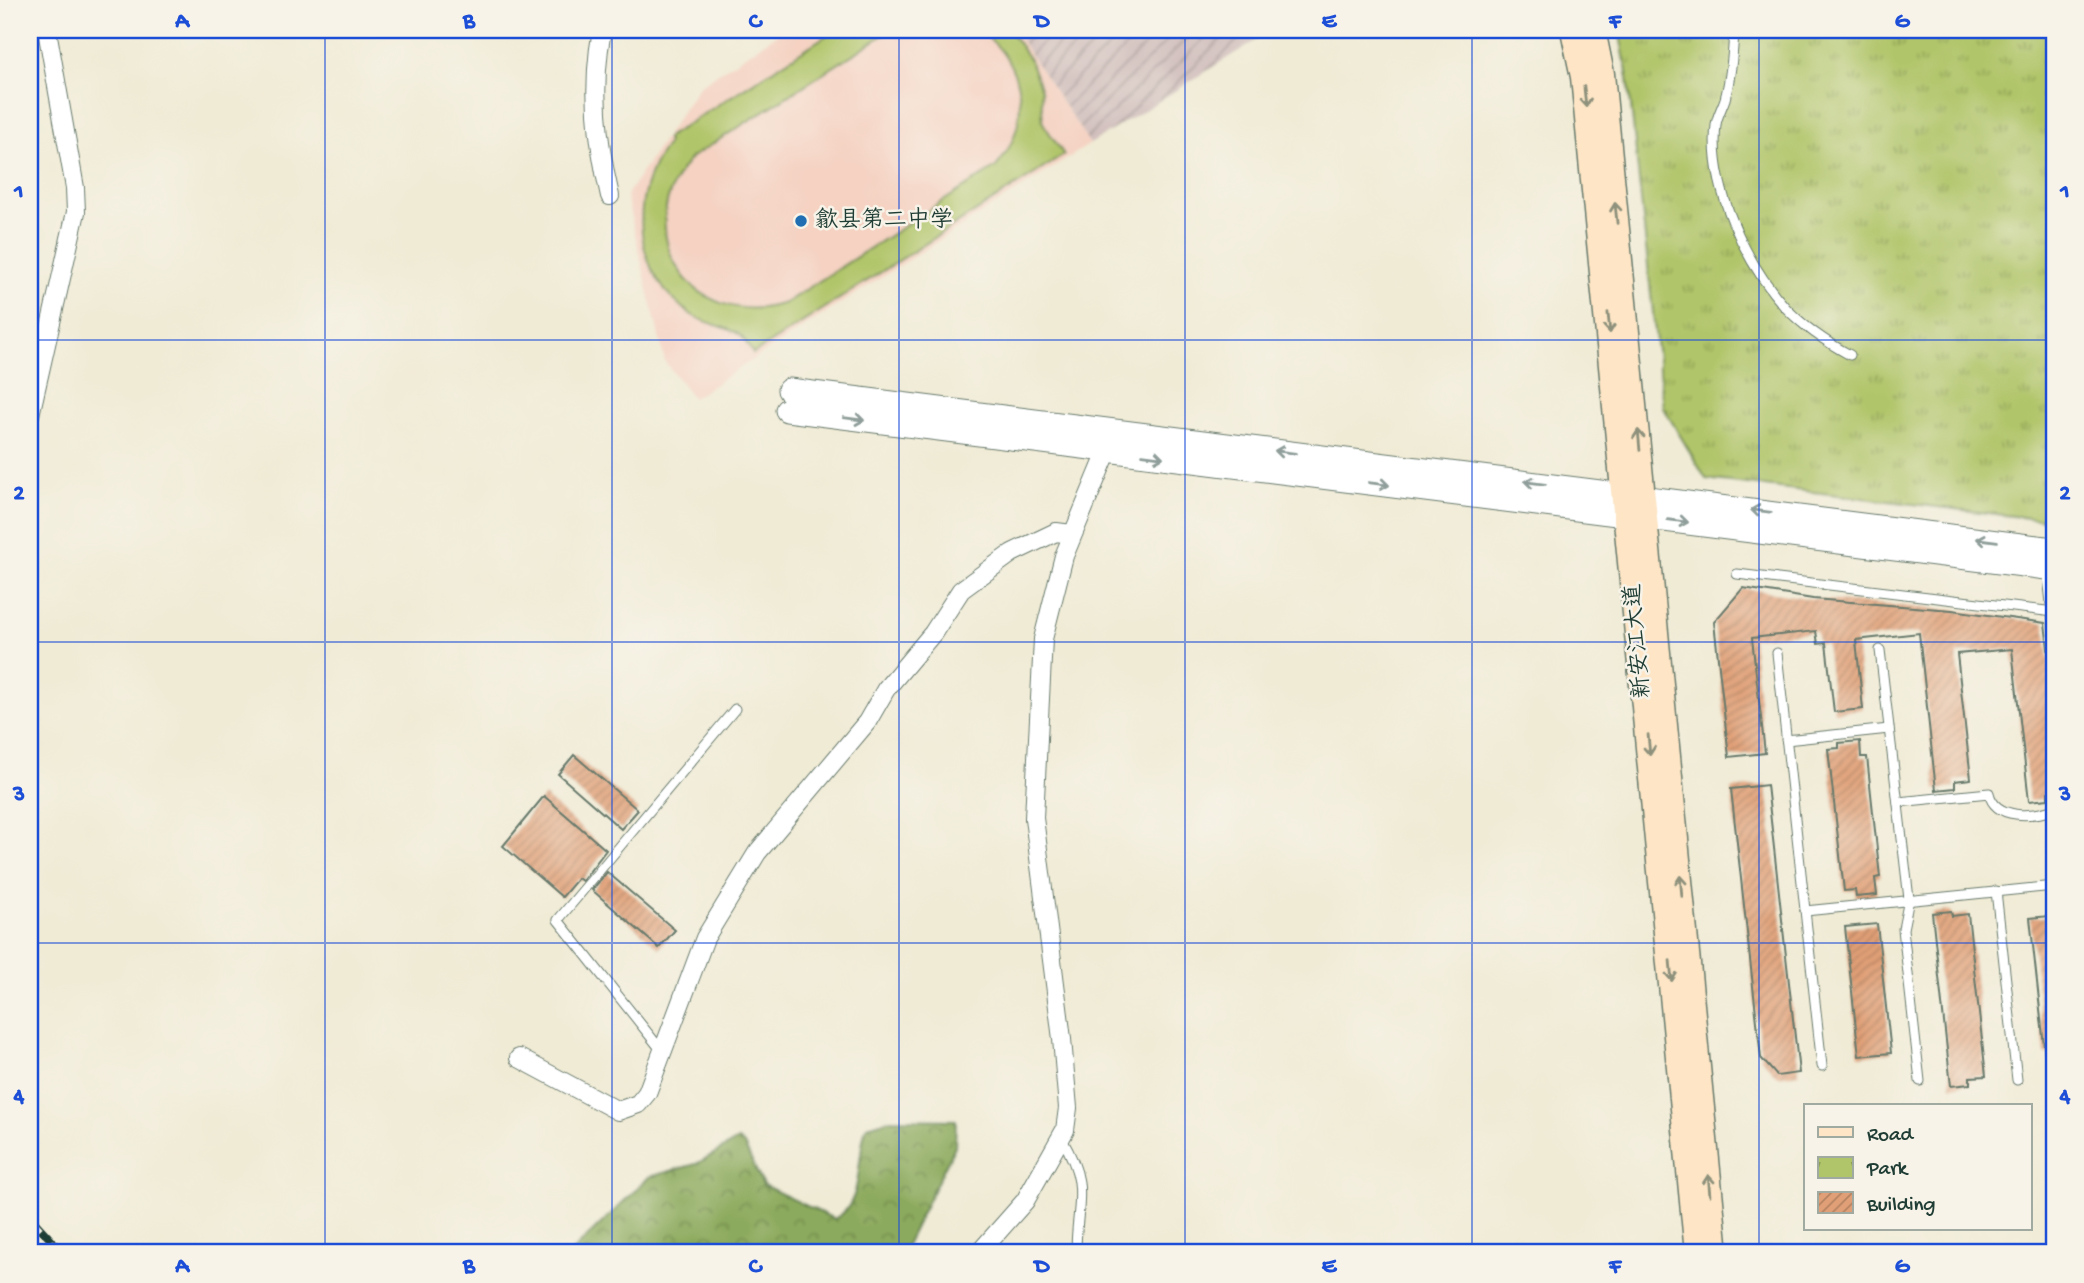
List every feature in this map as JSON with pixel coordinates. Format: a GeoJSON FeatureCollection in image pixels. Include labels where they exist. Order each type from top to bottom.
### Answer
{"type":"FeatureCollection","features":[{"type":"Feature","properties":{"kind":"main road","name":"新安江大道"},"geometry":{"type":"LineString","coordinates":[[1573,30],[1583,77],[1636,506],[1716,1253]]}},
{"type":"Feature","properties":{"kind":"main road","name":"新安江大道"},"geometry":{"type":"LineString","coordinates":[[1593,30],[1602,74],[1697,1253]]}},
{"type":"Feature","properties":{"kind":"street"},"geometry":{"type":"LineString","coordinates":[[30,415],[76,212],[75,188],[47,30]]}},
{"type":"Feature","properties":{"kind":"street"},"geometry":{"type":"LineString","coordinates":[[602,30],[595,83],[598,144],[610,196]]}},
{"type":"Feature","properties":{"kind":"street"},"geometry":{"type":"LineString","coordinates":[[1636,506],[1108,450],[788,400],[1636,506],[2052,562]]}},
{"type":"Feature","properties":{"kind":"street"},"geometry":{"type":"LineString","coordinates":[[979,1253],[1025,1201],[1062,1139],[1068,1108],[1034,802],[1043,639],[1057,578],[1072,534],[1108,450]]}},
{"type":"Feature","properties":{"kind":"street"},"geometry":{"type":"LineString","coordinates":[[519,1058],[618,1111],[629,1109],[642,1101],[705,938],[747,866],[867,722],[886,689],[933,634],[954,598],[1012,552],[1056,532],[1072,534]]}},
{"type":"Feature","properties":{"kind":"lane"},"geometry":{"type":"LineString","coordinates":[[1734,30],[1730,76],[1716,123],[1716,161],[1730,210],[1751,257],[1773,292],[1801,322],[1850,355]]}},
{"type":"Feature","properties":{"kind":"lane"},"geometry":{"type":"LineString","coordinates":[[2052,562],[2054,629]]}},
{"type":"Feature","properties":{"kind":"lane"},"geometry":{"type":"LineString","coordinates":[[1737,574],[2053,612]]}},
{"type":"Feature","properties":{"kind":"lane"},"geometry":{"type":"LineString","coordinates":[[1880,650],[1909,899],[1903,929],[1920,1081]]}},
{"type":"Feature","properties":{"kind":"lane"},"geometry":{"type":"LineString","coordinates":[[1777,653],[1822,1066]]}},
{"type":"Feature","properties":{"kind":"lane"},"geometry":{"type":"LineString","coordinates":[[662,1051],[558,920],[735,709]]}},
{"type":"Feature","properties":{"kind":"lane"},"geometry":{"type":"LineString","coordinates":[[1786,740],[1889,729]]}},
{"type":"Feature","properties":{"kind":"lane"},"geometry":{"type":"LineString","coordinates":[[1898,802],[1989,793],[1996,807],[2007,813],[2054,809]]}},
{"type":"Feature","properties":{"kind":"lane"},"geometry":{"type":"LineString","coordinates":[[1805,911],[2054,886]]}},
{"type":"Feature","properties":{"kind":"lane"},"geometry":{"type":"LineString","coordinates":[[1996,891],[2017,1080]]}},
{"type":"Feature","properties":{"kind":"lane"},"geometry":{"type":"LineString","coordinates":[[1062,1139],[1076,1164],[1082,1188],[1076,1253]]}},
{"type":"Feature","properties":{"kind":"shaded area","name":"歙县第二中学"},"geometry":{"type":"Polygon","coordinates":[[[783,30],[1014,30],[1090,144],[693,398],[665,362],[626,196],[699,86],[783,30]]]}},
{"type":"Feature","properties":{"kind":"shaded area"},"geometry":{"type":"Polygon","coordinates":[[[1014,30],[1272,30],[1090,144],[1014,30]]]}},
{"type":"Feature","properties":{"kind":"green space"},"geometry":{"type":"Polygon","coordinates":[[[835,30],[891,30],[692,157],[673,185],[665,215],[667,243],[678,269],[697,289],[721,303],[751,308],[785,303],[996,167],[1016,132],[1019,94],[1007,59],[994,43],[978,30],[1009,30],[1030,60],[1041,90],[1043,123],[1064,155],[753,354],[738,333],[692,315],[672,298],[657,279],[647,257],[642,234],[646,187],[655,164],[668,143],[666,138],[835,30]]]}},
{"type":"Feature","properties":{"kind":"green space"},"geometry":{"type":"Polygon","coordinates":[[[1619,30],[2054,30],[2054,521],[1706,479],[1663,407],[1628,77],[1619,30]]]}},
{"type":"Feature","properties":{"kind":"green space"},"geometry":{"type":"Polygon","coordinates":[[[891,1119],[956,1120],[955,1146],[902,1253],[571,1253],[649,1177],[696,1164],[738,1140],[744,1145],[763,1185],[834,1219],[844,1212],[855,1191],[867,1126],[891,1119]]]}},
{"type":"Feature","properties":{"kind":"building"},"geometry":{"type":"Polygon","coordinates":[[[1743,588],[1813,599],[1952,610],[2045,623],[2054,701],[2054,791],[2048,792],[2048,799],[2029,801],[2012,649],[1957,654],[1971,779],[1955,781],[1955,788],[1936,790],[1919,633],[1856,640],[1863,709],[1834,712],[1826,643],[1818,644],[1816,631],[1752,638],[1765,753],[1729,757],[1714,622],[1743,588]]]}},
{"type":"Feature","properties":{"kind":"building"},"geometry":{"type":"Polygon","coordinates":[[[1860,741],[1861,757],[1867,757],[1880,877],[1875,878],[1877,895],[1856,897],[1855,890],[1844,891],[1828,749],[1839,748],[1839,743],[1860,741]]]}},
{"type":"Feature","properties":{"kind":"building"},"geometry":{"type":"Polygon","coordinates":[[[574,755],[638,810],[621,829],[558,774],[574,755]]]}},
{"type":"Feature","properties":{"kind":"building"},"geometry":{"type":"Polygon","coordinates":[[[1767,785],[1799,1073],[1777,1076],[1761,1058],[1731,789],[1767,785]]]}},
{"type":"Feature","properties":{"kind":"building"},"geometry":{"type":"Polygon","coordinates":[[[544,796],[606,850],[582,881],[578,878],[562,897],[503,846],[544,796]]]}},
{"type":"Feature","properties":{"kind":"building"},"geometry":{"type":"Polygon","coordinates":[[[607,872],[675,930],[659,948],[592,890],[607,872]]]}},
{"type":"Feature","properties":{"kind":"building"},"geometry":{"type":"Polygon","coordinates":[[[1951,911],[1952,916],[1968,914],[1986,1076],[1970,1077],[1970,1084],[1951,1086],[1932,913],[1951,911]]]}},
{"type":"Feature","properties":{"kind":"building"},"geometry":{"type":"Polygon","coordinates":[[[2049,916],[2050,922],[2054,921],[2054,1054],[2045,1055],[2030,918],[2049,916]]]}},
{"type":"Feature","properties":{"kind":"building"},"geometry":{"type":"Polygon","coordinates":[[[1877,924],[1891,1053],[1859,1056],[1845,927],[1877,924]]]}},
{"type":"Feature","properties":{"kind":"railway"},"geometry":{"type":"LineString","coordinates":[[30,1217],[63,1253]]}},
{"type":"Feature","properties":{"kind":"place","name":"歙县第二中学"},"geometry":{"type":"Point","coordinates":[801,221]}}]}
